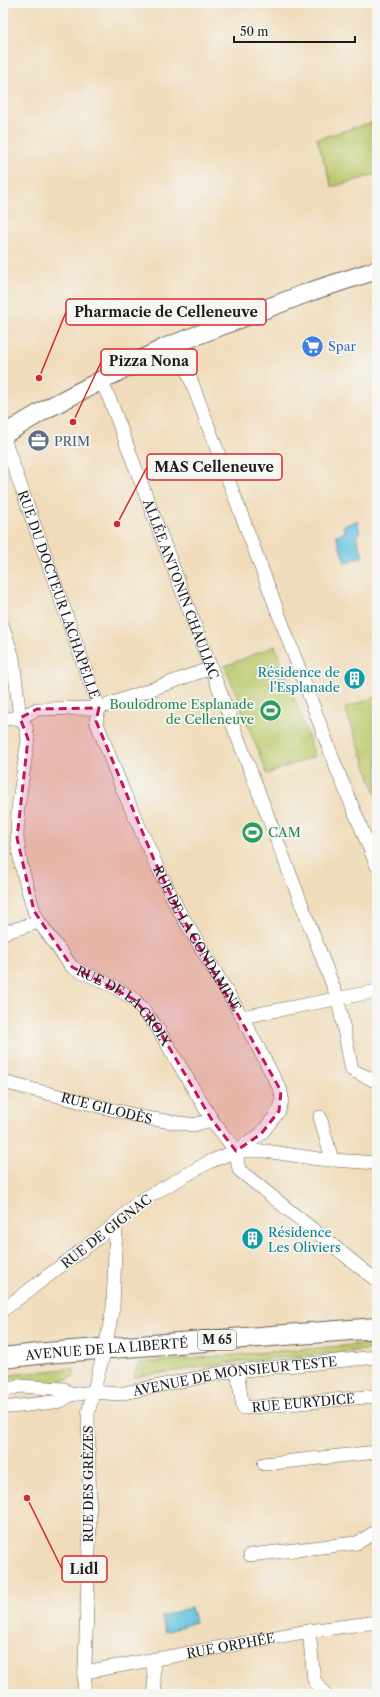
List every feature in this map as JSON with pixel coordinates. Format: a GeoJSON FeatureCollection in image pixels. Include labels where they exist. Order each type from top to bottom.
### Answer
{"type":"FeatureCollection","features":[{"type":"Feature","properties":{"kind":"main road","name":"AVENUE DE LA LIBERTÉ"},"geometry":{"type":"LineString","coordinates":[[3,1358],[105,1348],[377,1328]]}},
{"type":"Feature","properties":{"kind":"street"},"geometry":{"type":"LineString","coordinates":[[3,436],[48,408],[177,343],[312,291],[377,270]]}},
{"type":"Feature","properties":{"kind":"street"},"geometry":{"type":"LineString","coordinates":[[177,343],[342,782],[377,866]]}},
{"type":"Feature","properties":{"kind":"street","name":"ALLÉE ANTONIN CHAULIAC"},"geometry":{"type":"LineString","coordinates":[[101,381],[113,407],[338,999],[352,1070],[377,1082]]}},
{"type":"Feature","properties":{"kind":"street","name":"RUE DU DOCTEUR LACHAPELLE"},"geometry":{"type":"LineString","coordinates":[[3,436],[99,708]]}},
{"type":"Feature","properties":{"kind":"street","name":"RUE DE LA CROIX"},"geometry":{"type":"LineString","coordinates":[[3,627],[13,658],[20,718],[26,727],[28,739],[18,808],[17,838],[21,865],[34,911],[39,922],[72,967],[115,987],[135,1000],[157,1027],[212,1120],[236,1151]]}},
{"type":"Feature","properties":{"kind":"street"},"geometry":{"type":"LineString","coordinates":[[3,718],[20,718],[37,709],[99,708],[211,668]]}},
{"type":"Feature","properties":{"kind":"street","name":"RUE DE LA CONDAMINE"},"geometry":{"type":"LineString","coordinates":[[99,708],[96,721],[122,788],[179,911],[242,1017],[281,1091],[282,1101],[279,1111],[261,1134],[236,1151]]}},
{"type":"Feature","properties":{"kind":"street"},"geometry":{"type":"LineString","coordinates":[[3,933],[39,922]]}},
{"type":"Feature","properties":{"kind":"street"},"geometry":{"type":"LineString","coordinates":[[242,1017],[377,991]]}},
{"type":"Feature","properties":{"kind":"street","name":"RUE GILODÈS"},"geometry":{"type":"LineString","coordinates":[[3,1082],[154,1119],[192,1126],[212,1120]]}},
{"type":"Feature","properties":{"kind":"street"},"geometry":{"type":"LineString","coordinates":[[320,1117],[332,1160]]}},
{"type":"Feature","properties":{"kind":"street"},"geometry":{"type":"LineString","coordinates":[[377,1163],[332,1160],[266,1151],[236,1151],[239,1170],[377,1281]]}},
{"type":"Feature","properties":{"kind":"street","name":"RUE DE GIGNAC"},"geometry":{"type":"LineString","coordinates":[[3,1310],[116,1222],[137,1203],[209,1162],[236,1151]]}},
{"type":"Feature","properties":{"kind":"street","name":"RUE DES GRÈZES"},"geometry":{"type":"LineString","coordinates":[[84,1694],[90,1519],[88,1413],[105,1348],[113,1308],[116,1222]]}},
{"type":"Feature","properties":{"kind":"street","name":"AVENUE DE MONSIEUR TESTE"},"geometry":{"type":"LineString","coordinates":[[3,1407],[61,1401],[70,1395],[93,1392],[119,1394],[237,1371],[377,1357]]}},
{"type":"Feature","properties":{"kind":"street","name":"RUE EURYDICE"},"geometry":{"type":"LineString","coordinates":[[237,1371],[242,1408],[377,1396]]}},
{"type":"Feature","properties":{"kind":"street"},"geometry":{"type":"LineString","coordinates":[[3,1391],[10,1388],[27,1386],[64,1389],[70,1395]]}},
{"type":"Feature","properties":{"kind":"street"},"geometry":{"type":"LineString","coordinates":[[264,1464],[377,1452]]}},
{"type":"Feature","properties":{"kind":"street"},"geometry":{"type":"LineString","coordinates":[[250,1555],[357,1543],[377,1531]]}},
{"type":"Feature","properties":{"kind":"street","name":"RUE ORPHÉE"},"geometry":{"type":"LineString","coordinates":[[85,1672],[309,1631],[377,1622]]}},
{"type":"Feature","properties":{"kind":"street"},"geometry":{"type":"LineString","coordinates":[[309,1631],[314,1680],[325,1694]]}},
{"type":"Feature","properties":{"kind":"street"},"geometry":{"type":"LineString","coordinates":[[154,1660],[155,1694]]}},
{"type":"Feature","properties":{"kind":"highlighted area"},"geometry":{"type":"Polygon","coordinates":[[[99,708],[96,721],[155,862],[179,911],[281,1091],[279,1111],[261,1134],[236,1151],[212,1120],[157,1027],[135,1000],[72,967],[34,911],[17,838],[28,739],[20,718],[28,713],[37,709],[99,708]]]}},
{"type":"Feature","properties":{"kind":"green space"},"geometry":{"type":"Polygon","coordinates":[[[377,121],[377,174],[332,187],[317,139],[377,121]]]}},
{"type":"Feature","properties":{"kind":"green space","name":"Boulodrome Esplanade de Celleneuve"},"geometry":{"type":"Polygon","coordinates":[[[275,646],[315,756],[267,774],[225,666],[275,646]]]}},
{"type":"Feature","properties":{"kind":"green space"},"geometry":{"type":"Polygon","coordinates":[[[377,697],[377,797],[345,708],[377,697]]]}},
{"type":"Feature","properties":{"kind":"green space"},"geometry":{"type":"Polygon","coordinates":[[[377,1343],[377,1349],[245,1361],[134,1377],[138,1363],[377,1343]]]}},
{"type":"Feature","properties":{"kind":"green space"},"geometry":{"type":"Polygon","coordinates":[[[71,1368],[75,1371],[73,1377],[55,1384],[3,1384],[3,1376],[71,1368]]]}},
{"type":"Feature","properties":{"kind":"water"},"geometry":{"type":"Polygon","coordinates":[[[357,521],[360,533],[356,535],[363,556],[345,563],[336,535],[345,532],[343,526],[357,521]]]}},
{"type":"Feature","properties":{"kind":"water"},"geometry":{"type":"Polygon","coordinates":[[[191,1607],[195,1622],[166,1632],[161,1617],[191,1607]]]}},
{"type":"Feature","properties":{"kind":"place","name":"Spar"},"geometry":{"type":"Point","coordinates":[313,346]}},
{"type":"Feature","properties":{"kind":"place","name":"Pharmacie de Celleneuve"},"geometry":{"type":"Point","coordinates":[39,378]}},
{"type":"Feature","properties":{"kind":"place","name":"Pizza Nona"},"geometry":{"type":"Point","coordinates":[73,422]}},
{"type":"Feature","properties":{"kind":"place","name":"PRIM"},"geometry":{"type":"Point","coordinates":[38,441]}},
{"type":"Feature","properties":{"kind":"place","name":"MAS Celleneuve"},"geometry":{"type":"Point","coordinates":[117,524]}},
{"type":"Feature","properties":{"kind":"place","name":"Résidence de l'Esplanade"},"geometry":{"type":"Point","coordinates":[355,679]}},
{"type":"Feature","properties":{"kind":"place","name":"Boulodrome Esplanade de Celleneuve"},"geometry":{"type":"Point","coordinates":[270,711]}},
{"type":"Feature","properties":{"kind":"place","name":"CAM"},"geometry":{"type":"Point","coordinates":[253,832]}},
{"type":"Feature","properties":{"kind":"place","name":"Résidence Les Oliviers"},"geometry":{"type":"Point","coordinates":[253,1239]}},
{"type":"Feature","properties":{"kind":"place","name":"Lidl"},"geometry":{"type":"Point","coordinates":[27,1498]}}]}
